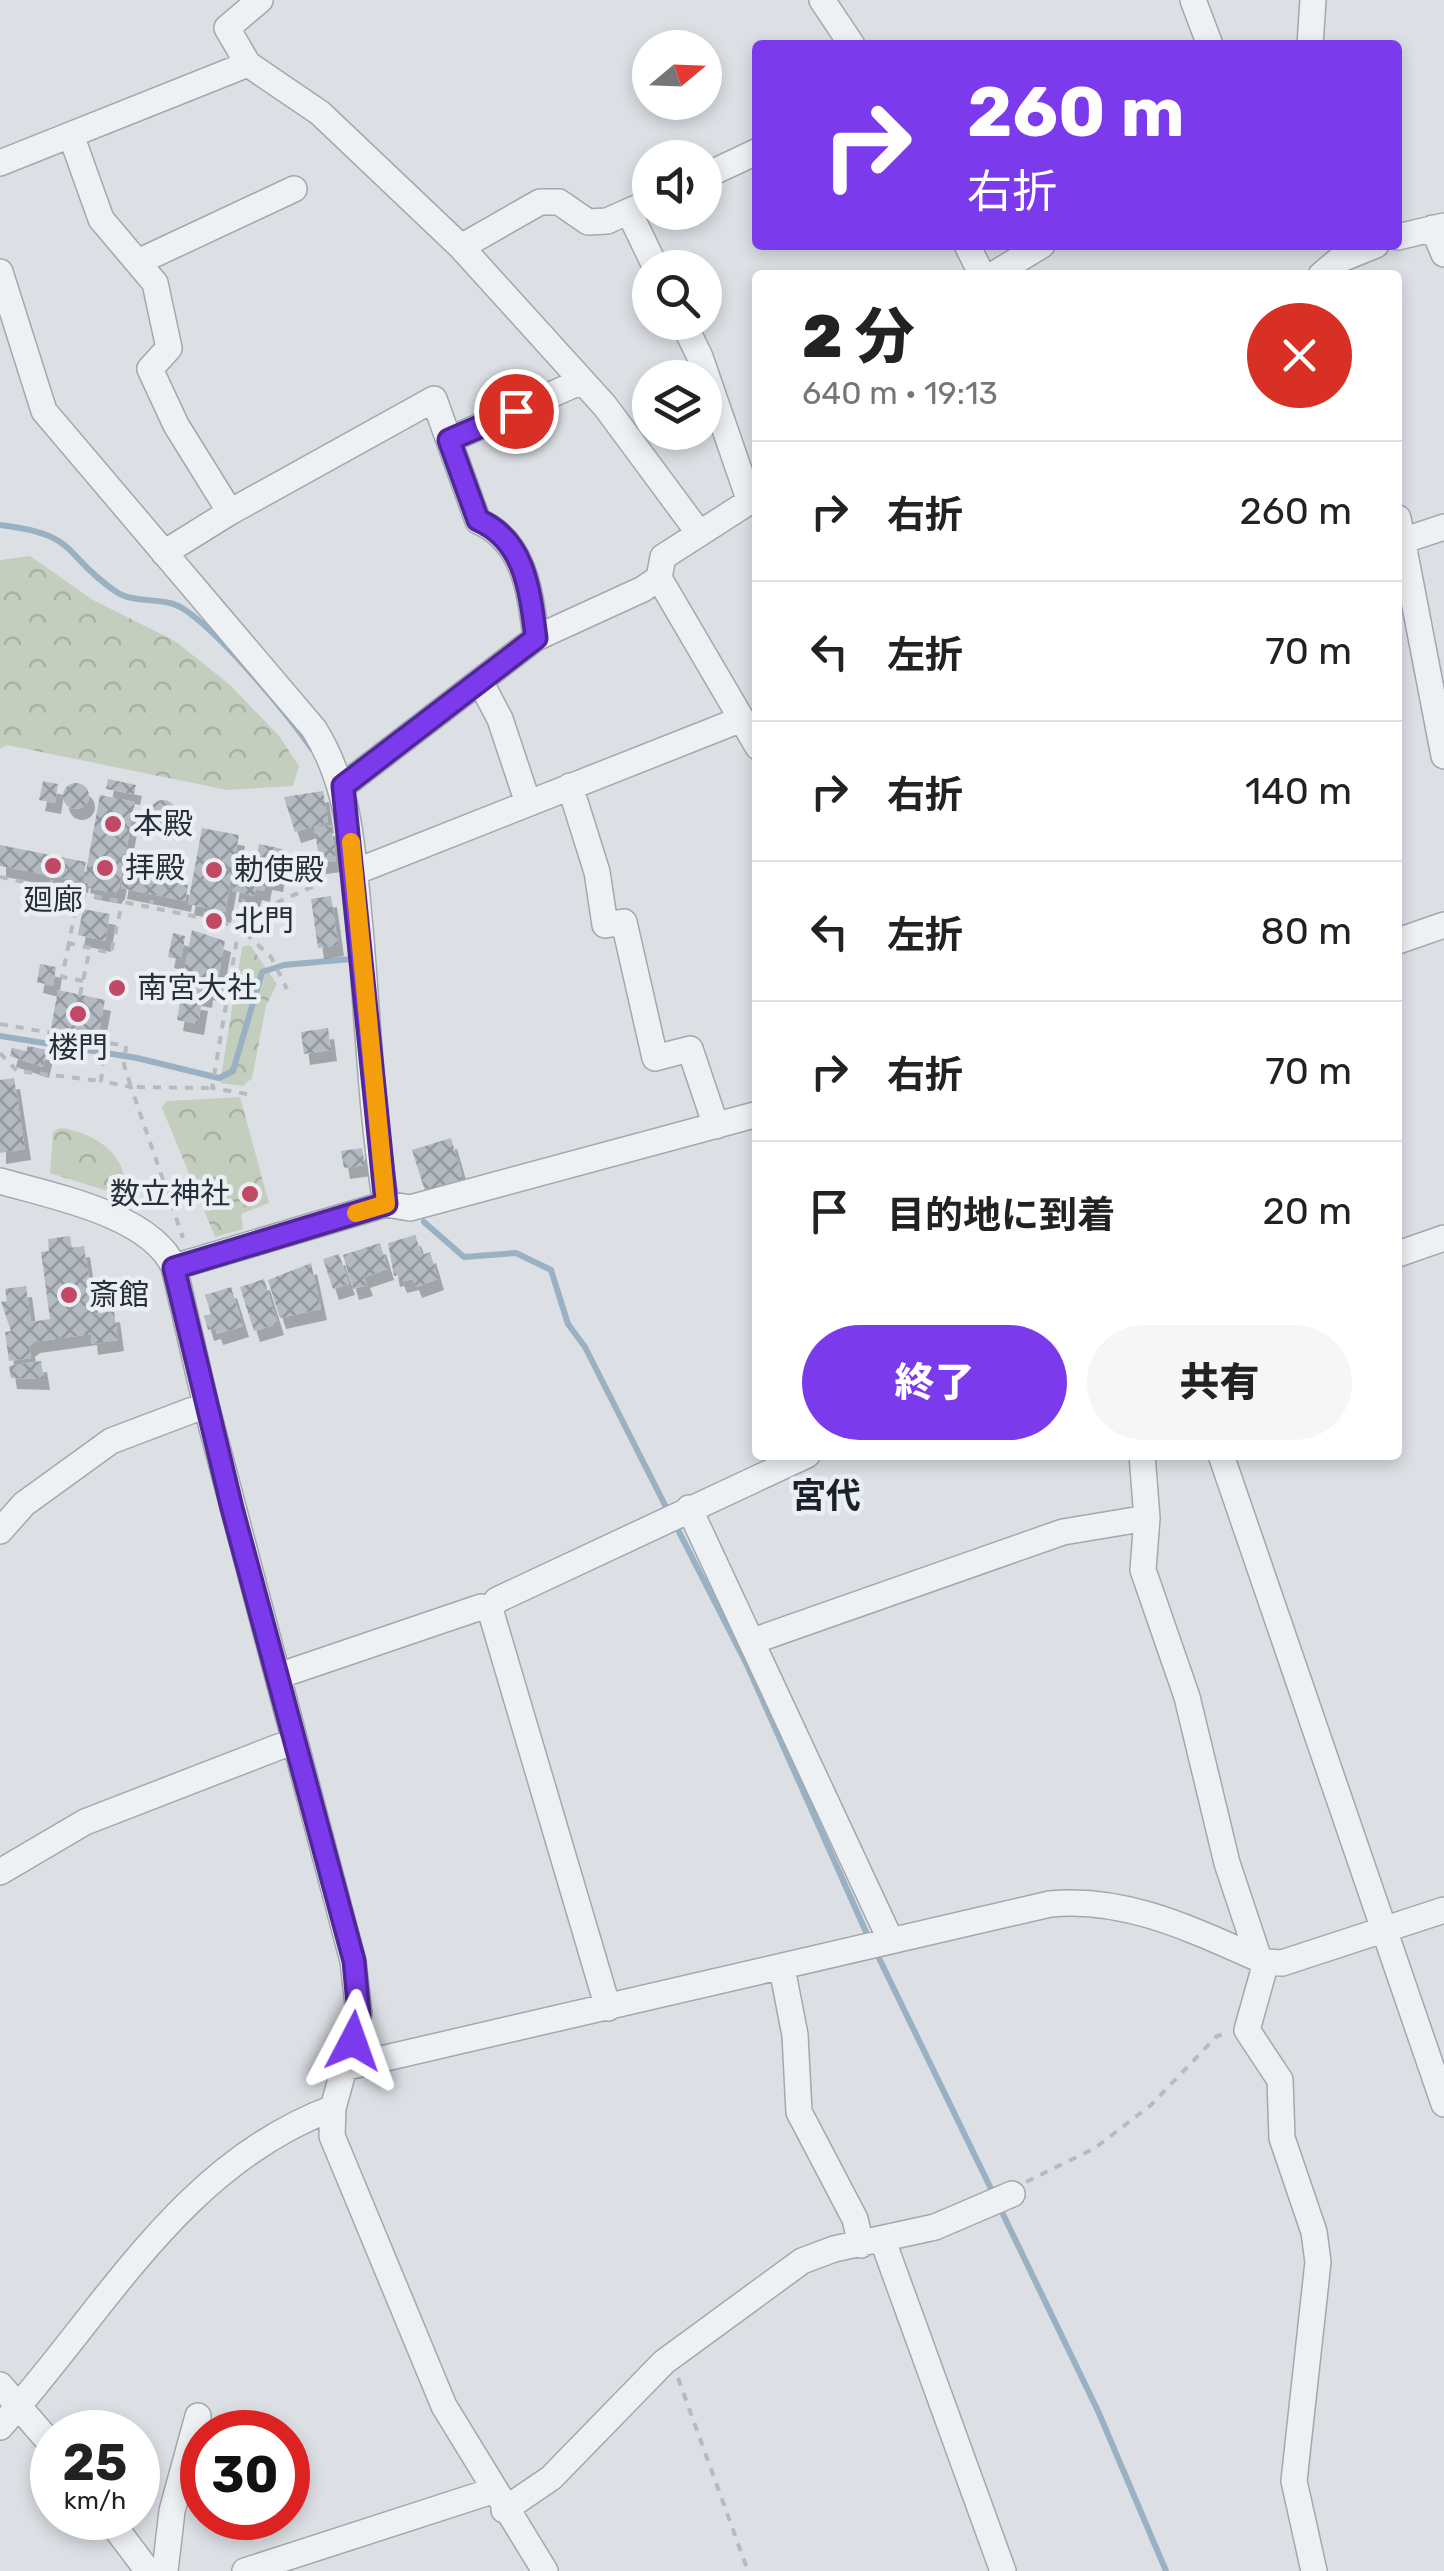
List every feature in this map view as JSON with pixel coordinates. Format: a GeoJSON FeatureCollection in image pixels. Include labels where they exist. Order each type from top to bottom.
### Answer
{"type":"FeatureCollection","features":[{"type":"Feature","properties":{"kind":"street"},"geometry":{"type":"LineString","coordinates":[[260,0],[227,28],[248,64],[320,113],[461,247],[582,381],[699,532]]}},
{"type":"Feature","properties":{"kind":"street"},"geometry":{"type":"LineString","coordinates":[[822,0],[849,40]]}},
{"type":"Feature","properties":{"kind":"street"},"geometry":{"type":"LineString","coordinates":[[1193,0],[1208,40]]}},
{"type":"Feature","properties":{"kind":"street"},"geometry":{"type":"LineString","coordinates":[[1310,40],[1312,0]]}},
{"type":"Feature","properties":{"kind":"street"},"geometry":{"type":"LineString","coordinates":[[0,163],[248,64]]}},
{"type":"Feature","properties":{"kind":"street"},"geometry":{"type":"LineString","coordinates":[[71,134],[101,219],[155,282],[170,348],[150,369],[176,425],[230,512]]}},
{"type":"Feature","properties":{"kind":"street"},"geometry":{"type":"LineString","coordinates":[[722,168],[752,153]]}},
{"type":"Feature","properties":{"kind":"street"},"geometry":{"type":"LineString","coordinates":[[138,262],[294,189]]}},
{"type":"Feature","properties":{"kind":"street"},"geometry":{"type":"LineString","coordinates":[[461,247],[540,202],[559,202],[588,222],[607,221],[632,210]]}},
{"type":"Feature","properties":{"kind":"street"},"geometry":{"type":"LineString","coordinates":[[1402,236],[1439,227],[1444,254]]}},
{"type":"Feature","properties":{"kind":"street"},"geometry":{"type":"LineString","coordinates":[[1001,270],[1034,250]]}},
{"type":"Feature","properties":{"kind":"street"},"geometry":{"type":"LineString","coordinates":[[1328,266],[1365,250]]}},
{"type":"Feature","properties":{"kind":"street"},"geometry":{"type":"LineString","coordinates":[[0,272],[44,411],[314,729],[343,786],[345,874],[386,1204]]}},
{"type":"Feature","properties":{"kind":"street"},"geometry":{"type":"LineString","coordinates":[[692,340],[752,493]]}},
{"type":"Feature","properties":{"kind":"street"},"geometry":{"type":"LineString","coordinates":[[449,440],[582,381]]}},
{"type":"Feature","properties":{"kind":"street"},"geometry":{"type":"LineString","coordinates":[[164,554],[230,512],[434,399],[478,520],[499,530],[528,577],[536,638]]}},
{"type":"Feature","properties":{"kind":"street"},"geometry":{"type":"LineString","coordinates":[[752,499],[663,557],[659,578],[752,736]]}},
{"type":"Feature","properties":{"kind":"street"},"geometry":{"type":"LineString","coordinates":[[1402,530],[1444,527]]}},
{"type":"Feature","properties":{"kind":"street"},"geometry":{"type":"LineString","coordinates":[[1402,540],[1444,756]]}},
{"type":"Feature","properties":{"kind":"street"},"geometry":{"type":"LineString","coordinates":[[343,786],[536,638],[659,578]]}},
{"type":"Feature","properties":{"kind":"street"},"geometry":{"type":"LineString","coordinates":[[480,681],[500,719],[527,800]]}},
{"type":"Feature","properties":{"kind":"street"},"geometry":{"type":"LineString","coordinates":[[345,874],[742,718]]}},
{"type":"Feature","properties":{"kind":"street"},"geometry":{"type":"LineString","coordinates":[[570,786],[596,872],[605,925],[624,922],[654,1058],[690,1049],[716,1126]]}},
{"type":"Feature","properties":{"kind":"street"},"geometry":{"type":"LineString","coordinates":[[1402,941],[1444,925]]}},
{"type":"Feature","properties":{"kind":"street"},"geometry":{"type":"LineString","coordinates":[[0,1181],[125,1220],[170,1258],[386,1204],[410,1208],[752,1116]]}},
{"type":"Feature","properties":{"kind":"street"},"geometry":{"type":"LineString","coordinates":[[1402,1253],[1444,1238]]}},
{"type":"Feature","properties":{"kind":"street"},"geometry":{"type":"LineString","coordinates":[[180,1257],[206,1405],[354,1961],[359,2014],[333,2108],[332,2136],[342,2168],[444,2406],[498,2500],[545,2571]]}},
{"type":"Feature","properties":{"kind":"street"},"geometry":{"type":"LineString","coordinates":[[0,1532],[24,1504],[111,1440],[206,1405]]}},
{"type":"Feature","properties":{"kind":"street"},"geometry":{"type":"LineString","coordinates":[[490,1609],[498,1600],[796,1460]]}},
{"type":"Feature","properties":{"kind":"street"},"geometry":{"type":"LineString","coordinates":[[1142,1460],[1147,1518],[1143,1570],[1187,1697],[1227,1863],[1263,1960],[1247,2030],[1280,2080],[1282,2138],[1314,2232],[1318,2262],[1294,2481],[1314,2571]]}},
{"type":"Feature","properties":{"kind":"street"},"geometry":{"type":"LineString","coordinates":[[1224,1460],[1444,2104]]}},
{"type":"Feature","properties":{"kind":"street"},"geometry":{"type":"LineString","coordinates":[[678,1513],[753,1640],[878,1944]]}},
{"type":"Feature","properties":{"kind":"street"},"geometry":{"type":"LineString","coordinates":[[753,1640],[1063,1532],[1147,1518]]}},
{"type":"Feature","properties":{"kind":"street"},"geometry":{"type":"LineString","coordinates":[[278,1676],[481,1608],[490,1609]]}},
{"type":"Feature","properties":{"kind":"street"},"geometry":{"type":"LineString","coordinates":[[490,1609],[608,2008]]}},
{"type":"Feature","properties":{"kind":"street"},"geometry":{"type":"LineString","coordinates":[[0,1872],[84,1822],[294,1741]]}},
{"type":"Feature","properties":{"kind":"street"},"geometry":{"type":"LineString","coordinates":[[347,2068],[1050,1904],[1088,1900],[1125,1906],[1263,1960],[1282,1963],[1444,1910]]}},
{"type":"Feature","properties":{"kind":"street"},"geometry":{"type":"LineString","coordinates":[[782,1968],[795,2035],[799,2112],[855,2219],[872,2243],[1003,2571]]}},
{"type":"Feature","properties":{"kind":"street"},"geometry":{"type":"LineString","coordinates":[[0,2427],[166,2224],[221,2170],[263,2140],[333,2108]]}},
{"type":"Feature","properties":{"kind":"street"},"geometry":{"type":"LineString","coordinates":[[245,2571],[498,2500],[550,2478],[664,2362],[802,2261],[986,2208],[1012,2194]]}},
{"type":"Feature","properties":{"kind":"street"},"geometry":{"type":"LineString","coordinates":[[0,2385],[30,2417]]}},
{"type":"Feature","properties":{"kind":"street"},"geometry":{"type":"LineString","coordinates":[[165,2571],[172,2511],[180,2482]]}},
{"type":"Feature","properties":{"kind":"street"},"geometry":{"type":"LineString","coordinates":[[125,2540],[148,2571]]}},
{"type":"Feature","properties":{"kind":"path"},"geometry":{"type":"LineString","coordinates":[[212,1086],[239,927],[249,916],[345,874]]}},
{"type":"Feature","properties":{"kind":"path"},"geometry":{"type":"LineString","coordinates":[[0,877],[207,916]]}},
{"type":"Feature","properties":{"kind":"path"},"geometry":{"type":"LineString","coordinates":[[78,894],[62,977],[83,981]]}},
{"type":"Feature","properties":{"kind":"path"},"geometry":{"type":"LineString","coordinates":[[242,908],[244,898]]}},
{"type":"Feature","properties":{"kind":"path"},"geometry":{"type":"LineString","coordinates":[[70,943],[111,952],[122,903]]}},
{"type":"Feature","properties":{"kind":"path"},"geometry":{"type":"LineString","coordinates":[[221,922],[239,927],[271,957],[287,990]]}},
{"type":"Feature","properties":{"kind":"path"},"geometry":{"type":"LineString","coordinates":[[80,995],[90,948]]}},
{"type":"Feature","properties":{"kind":"path"},"geometry":{"type":"LineString","coordinates":[[0,1024],[72,1035],[127,1050],[124,1065],[180,1257]]}},
{"type":"Feature","properties":{"kind":"path"},"geometry":{"type":"LineString","coordinates":[[69,1052],[72,1035]]}},
{"type":"Feature","properties":{"kind":"path"},"geometry":{"type":"LineString","coordinates":[[101,1082],[105,1044]]}},
{"type":"Feature","properties":{"kind":"path"},"geometry":{"type":"LineString","coordinates":[[0,1052],[18,1071],[131,1087],[212,1086],[247,1094]]}},
{"type":"Feature","properties":{"kind":"path"},"geometry":{"type":"LineString","coordinates":[[1012,2194],[1026,2182],[1095,2148],[1151,2105],[1217,2036],[1247,2030]]}},
{"type":"Feature","properties":{"kind":"path"},"geometry":{"type":"LineString","coordinates":[[664,2362],[680,2381],[748,2571]]}},
{"type":"Feature","properties":{"kind":"green space"},"geometry":{"type":"Polygon","coordinates":[[[30,556],[93,600],[175,641],[229,684],[279,736],[299,766],[293,786],[227,790],[7,745],[0,749],[0,560],[30,556]]]}},
{"type":"Feature","properties":{"kind":"green space"},"geometry":{"type":"Polygon","coordinates":[[[250,945],[277,984],[266,1006],[252,1078],[243,1086],[220,1083],[242,947],[250,945]]]}},
{"type":"Feature","properties":{"kind":"green space"},"geometry":{"type":"Polygon","coordinates":[[[240,1097],[269,1203],[241,1214],[243,1229],[215,1237],[162,1108],[166,1101],[240,1097]]]}},
{"type":"Feature","properties":{"kind":"green space"},"geometry":{"type":"Polygon","coordinates":[[[60,1128],[98,1141],[117,1158],[125,1182],[123,1196],[50,1173],[53,1132],[60,1128]]]}},
{"type":"Feature","properties":{"kind":"building"},"geometry":{"type":"Polygon","coordinates":[[[108,779],[136,785],[134,794],[106,789],[108,779]]]}},
{"type":"Feature","properties":{"kind":"building"},"geometry":{"type":"Polygon","coordinates":[[[43,781],[58,784],[55,803],[39,800],[43,781]]]}},
{"type":"Feature","properties":{"kind":"building"},"geometry":{"type":"Polygon","coordinates":[[[76,783],[85,787],[89,796],[85,805],[76,809],[67,805],[63,796],[67,787],[76,783]]]}},
{"type":"Feature","properties":{"kind":"building"},"geometry":{"type":"Polygon","coordinates":[[[323,791],[328,822],[295,832],[284,797],[323,791]]]}},
{"type":"Feature","properties":{"kind":"building"},"geometry":{"type":"Polygon","coordinates":[[[100,795],[135,802],[115,893],[88,888],[89,883],[84,882],[100,795]]]}},
{"type":"Feature","properties":{"kind":"building"},"geometry":{"type":"Polygon","coordinates":[[[163,800],[172,804],[176,813],[172,822],[163,826],[154,822],[150,813],[154,804],[163,800]]]}},
{"type":"Feature","properties":{"kind":"building"},"geometry":{"type":"Polygon","coordinates":[[[331,825],[336,861],[320,863],[314,827],[331,825]]]}},
{"type":"Feature","properties":{"kind":"building","name":"勅使殿"},"geometry":{"type":"Polygon","coordinates":[[[202,828],[239,835],[225,912],[188,904],[202,828]]]}},
{"type":"Feature","properties":{"kind":"building"},"geometry":{"type":"Polygon","coordinates":[[[259,844],[283,849],[277,881],[266,879],[264,891],[256,889],[254,896],[232,891],[237,865],[254,868],[259,844]]]}},
{"type":"Feature","properties":{"kind":"building","name":"廻廊"},"geometry":{"type":"Polygon","coordinates":[[[0,845],[86,862],[82,882],[0,866],[0,845]]]}},
{"type":"Feature","properties":{"kind":"building","name":"廻廊"},"geometry":{"type":"Polygon","coordinates":[[[124,872],[188,885],[185,901],[121,888],[124,872]]]}},
{"type":"Feature","properties":{"kind":"building"},"geometry":{"type":"Polygon","coordinates":[[[331,896],[338,945],[318,948],[311,899],[331,896]]]}},
{"type":"Feature","properties":{"kind":"building"},"geometry":{"type":"Polygon","coordinates":[[[83,909],[110,914],[105,941],[78,935],[83,909]]]}},
{"type":"Feature","properties":{"kind":"building"},"geometry":{"type":"Polygon","coordinates":[[[192,930],[225,941],[216,991],[207,989],[206,997],[180,992],[192,930]]]}},
{"type":"Feature","properties":{"kind":"building"},"geometry":{"type":"Polygon","coordinates":[[[173,933],[185,936],[181,960],[168,957],[173,933]]]}},
{"type":"Feature","properties":{"kind":"building"},"geometry":{"type":"Polygon","coordinates":[[[40,964],[56,967],[53,986],[37,982],[40,964]]]}},
{"type":"Feature","properties":{"kind":"building","name":"楼門"},"geometry":{"type":"Polygon","coordinates":[[[58,990],[105,1000],[98,1037],[51,1028],[58,990]]]}},
{"type":"Feature","properties":{"kind":"building"},"geometry":{"type":"Polygon","coordinates":[[[181,996],[202,1000],[198,1024],[177,1020],[181,996]]]}},
{"type":"Feature","properties":{"kind":"building"},"geometry":{"type":"Polygon","coordinates":[[[328,1028],[331,1050],[304,1054],[301,1032],[328,1028]]]}},
{"type":"Feature","properties":{"kind":"building"},"geometry":{"type":"Polygon","coordinates":[[[28,1046],[47,1050],[43,1067],[10,1056],[12,1048],[26,1051],[28,1046]]]}},
{"type":"Feature","properties":{"kind":"building"},"geometry":{"type":"Polygon","coordinates":[[[14,1078],[25,1149],[0,1153],[0,1080],[14,1078]]]}},
{"type":"Feature","properties":{"kind":"building"},"geometry":{"type":"Polygon","coordinates":[[[451,1138],[463,1179],[425,1191],[412,1150],[451,1138]]]}},
{"type":"Feature","properties":{"kind":"building"},"geometry":{"type":"Polygon","coordinates":[[[362,1148],[365,1165],[344,1168],[341,1151],[362,1148]]]}},
{"type":"Feature","properties":{"kind":"building"},"geometry":{"type":"Polygon","coordinates":[[[415,1235],[422,1255],[430,1252],[438,1279],[416,1287],[413,1279],[401,1282],[398,1275],[394,1276],[388,1243],[415,1235]]]}},
{"type":"Feature","properties":{"kind":"building","name":"斎館"},"geometry":{"type":"Polygon","coordinates":[[[70,1236],[72,1248],[84,1246],[94,1314],[114,1311],[118,1340],[92,1344],[91,1334],[34,1342],[29,1346],[31,1358],[9,1361],[5,1332],[11,1331],[1,1302],[7,1301],[5,1289],[26,1286],[31,1322],[50,1319],[41,1252],[49,1251],[48,1239],[70,1236]]]}},
{"type":"Feature","properties":{"kind":"building"},"geometry":{"type":"Polygon","coordinates":[[[380,1243],[388,1269],[364,1277],[367,1285],[353,1289],[343,1255],[380,1243]]]}},
{"type":"Feature","properties":{"kind":"building"},"geometry":{"type":"Polygon","coordinates":[[[339,1254],[349,1284],[333,1289],[323,1259],[339,1254]]]}},
{"type":"Feature","properties":{"kind":"building"},"geometry":{"type":"Polygon","coordinates":[[[311,1263],[321,1309],[280,1318],[268,1280],[311,1263]]]}},
{"type":"Feature","properties":{"kind":"building"},"geometry":{"type":"Polygon","coordinates":[[[264,1279],[278,1324],[254,1331],[240,1287],[264,1279]]]}},
{"type":"Feature","properties":{"kind":"building"},"geometry":{"type":"Polygon","coordinates":[[[231,1287],[243,1326],[217,1334],[215,1328],[208,1330],[204,1316],[211,1314],[205,1295],[231,1287]]]}},
{"type":"Feature","properties":{"kind":"building"},"geometry":{"type":"Polygon","coordinates":[[[41,1361],[44,1379],[11,1378],[9,1366],[41,1361]]]}},
{"type":"Feature","properties":{"kind":"waterway"},"geometry":{"type":"LineString","coordinates":[[0,525],[57,540],[123,595],[182,608],[233,653],[312,749]]}},
{"type":"Feature","properties":{"kind":"waterway"},"geometry":{"type":"LineString","coordinates":[[0,1036],[137,1058],[219,1078],[233,1071],[262,972],[284,965],[351,959]]}},
{"type":"Feature","properties":{"kind":"waterway"},"geometry":{"type":"LineString","coordinates":[[424,1222],[464,1257],[516,1253],[551,1270],[568,1324],[585,1347],[668,1511]]}},
{"type":"Feature","properties":{"kind":"waterway"},"geometry":{"type":"LineString","coordinates":[[674,1522],[747,1665],[870,1941]]}},
{"type":"Feature","properties":{"kind":"waterway"},"geometry":{"type":"LineString","coordinates":[[876,1952],[995,2197]]}},
{"type":"Feature","properties":{"kind":"waterway"},"geometry":{"type":"LineString","coordinates":[[1000,2208],[1098,2411],[1166,2571]]}},
{"type":"Feature","properties":{"kind":"slow traffic"},"geometry":{"type":"LineString","coordinates":[[351,842],[386,1204],[356,1213]]}},
{"type":"Feature","properties":{"kind":"place","name":"本殿"},"geometry":{"type":"Point","coordinates":[113,824]}},
{"type":"Feature","properties":{"kind":"place","name":"廻廊"},"geometry":{"type":"Point","coordinates":[53,866]}},
{"type":"Feature","properties":{"kind":"place","name":"拝殿"},"geometry":{"type":"Point","coordinates":[105,868]}},
{"type":"Feature","properties":{"kind":"place","name":"勅使殿"},"geometry":{"type":"Point","coordinates":[214,870]}},
{"type":"Feature","properties":{"kind":"place","name":"北門"},"geometry":{"type":"Point","coordinates":[214,921]}},
{"type":"Feature","properties":{"kind":"place","name":"南宮大社"},"geometry":{"type":"Point","coordinates":[117,988]}},
{"type":"Feature","properties":{"kind":"place","name":"楼門"},"geometry":{"type":"Point","coordinates":[78,1014]}},
{"type":"Feature","properties":{"kind":"place","name":"数立神社"},"geometry":{"type":"Point","coordinates":[250,1194]}},
{"type":"Feature","properties":{"kind":"place","name":"斎館"},"geometry":{"type":"Point","coordinates":[69,1295]}},
{"type":"Feature","properties":{"kind":"district","name":"宮代"},"geometry":{"type":"Point","coordinates":[826,1496]}},
{"type":"Feature","properties":{"kind":"route"},"geometry":{"type":"LineString","coordinates":[[353,2041],[359,2014],[354,1961],[232,1508],[174,1268],[386,1204],[343,786],[536,638],[528,577],[499,530],[478,520],[449,440],[516,411]]}}]}
